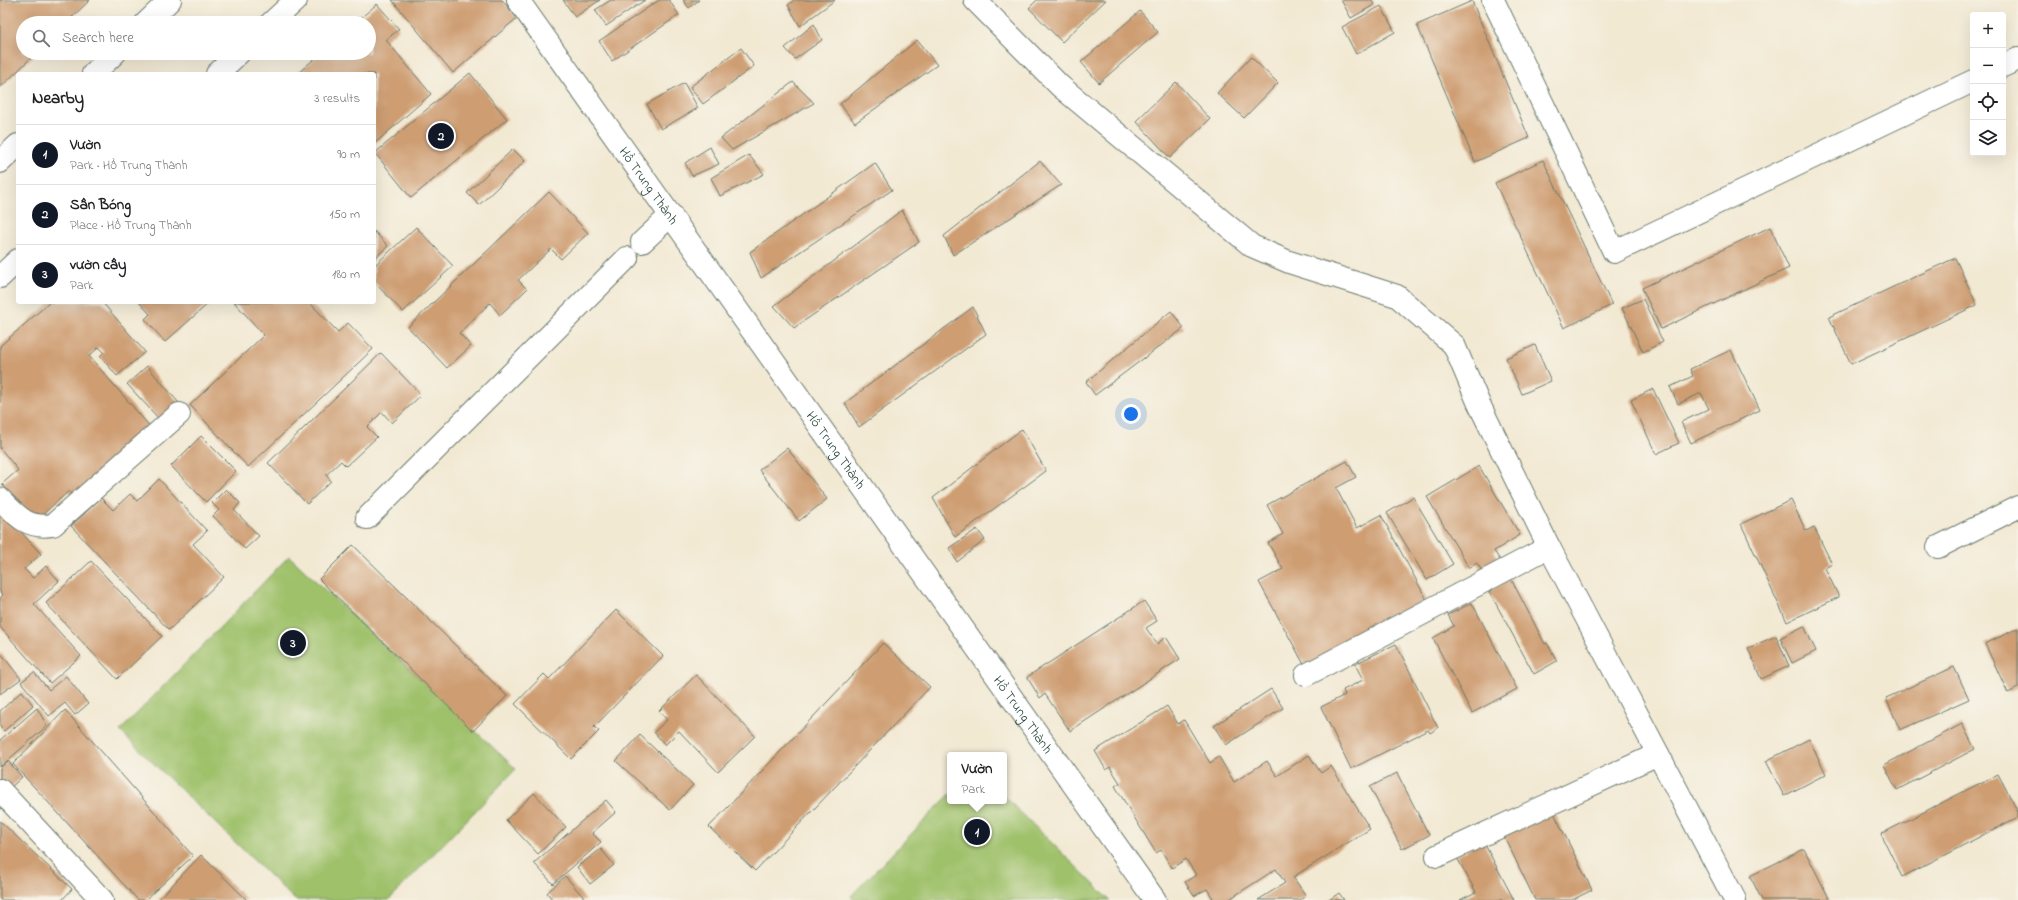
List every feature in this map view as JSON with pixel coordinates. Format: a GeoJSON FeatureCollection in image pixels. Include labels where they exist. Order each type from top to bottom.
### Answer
{"type":"FeatureCollection","features":[{"type":"Feature","properties":{"kind":"main road"},"geometry":{"type":"LineString","coordinates":[[153,16],[170,0]]}},
{"type":"Feature","properties":{"kind":"main road"},"geometry":{"type":"LineString","coordinates":[[279,16],[296,0]]}},
{"type":"Feature","properties":{"kind":"main road","name":"Hồ Trung Thành"},"geometry":{"type":"LineString","coordinates":[[518,0],[1155,900]]}},
{"type":"Feature","properties":{"kind":"main road"},"geometry":{"type":"LineString","coordinates":[[975,0],[1060,86],[1252,246],[1289,262],[1397,296],[1454,345],[1479,404],[1549,547],[1735,900]]}},
{"type":"Feature","properties":{"kind":"main road"},"geometry":{"type":"LineString","coordinates":[[1492,0],[1614,252],[1970,82]]}},
{"type":"Feature","properties":{"kind":"main road"},"geometry":{"type":"LineString","coordinates":[[2006,65],[2018,59]]}},
{"type":"Feature","properties":{"kind":"main road"},"geometry":{"type":"LineString","coordinates":[[95,72],[108,60]]}},
{"type":"Feature","properties":{"kind":"main road"},"geometry":{"type":"LineString","coordinates":[[219,72],[232,60]]}},
{"type":"Feature","properties":{"kind":"main road"},"geometry":{"type":"LineString","coordinates":[[0,162],[16,147]]}},
{"type":"Feature","properties":{"kind":"main road"},"geometry":{"type":"LineString","coordinates":[[642,242],[671,216]]}},
{"type":"Feature","properties":{"kind":"main road"},"geometry":{"type":"LineString","coordinates":[[367,518],[627,258]]}},
{"type":"Feature","properties":{"kind":"main road"},"geometry":{"type":"LineString","coordinates":[[0,277],[16,262]]}},
{"type":"Feature","properties":{"kind":"main road"},"geometry":{"type":"LineString","coordinates":[[0,499],[21,520],[41,526],[53,525],[179,414]]}},
{"type":"Feature","properties":{"kind":"main road"},"geometry":{"type":"LineString","coordinates":[[1938,547],[2018,507]]}},
{"type":"Feature","properties":{"kind":"main road"},"geometry":{"type":"LineString","coordinates":[[1306,675],[1549,547]]}},
{"type":"Feature","properties":{"kind":"main road"},"geometry":{"type":"LineString","coordinates":[[1437,856],[1658,754]]}},
{"type":"Feature","properties":{"kind":"main road"},"geometry":{"type":"LineString","coordinates":[[0,790],[102,900]]}},
{"type":"Feature","properties":{"kind":"green space"},"geometry":{"type":"Polygon","coordinates":[[[289,556],[516,769],[389,900],[295,900],[120,731],[289,556]]]}},
{"type":"Feature","properties":{"kind":"green space"},"geometry":{"type":"Polygon","coordinates":[[[947,797],[947,804],[1007,804],[1007,799],[1110,900],[854,900],[851,896],[947,797]]]}},
{"type":"Feature","properties":{"kind":"building"},"geometry":{"type":"Polygon","coordinates":[[[0,0],[90,0],[73,16],[16,16],[16,60],[29,60],[0,88],[0,0]]]}},
{"type":"Feature","properties":{"kind":"building"},"geometry":{"type":"Polygon","coordinates":[[[392,0],[502,0],[517,18],[453,73],[392,0]]]}},
{"type":"Feature","properties":{"kind":"building"},"geometry":{"type":"Polygon","coordinates":[[[563,0],[600,0],[575,17],[563,0]]]}},
{"type":"Feature","properties":{"kind":"building"},"geometry":{"type":"Polygon","coordinates":[[[611,0],[645,0],[606,26],[595,10],[611,0]]]}},
{"type":"Feature","properties":{"kind":"building"},"geometry":{"type":"Polygon","coordinates":[[[659,0],[669,0],[679,15],[612,61],[599,41],[659,0]]]}},
{"type":"Feature","properties":{"kind":"building"},"geometry":{"type":"Polygon","coordinates":[[[683,0],[699,0],[689,8],[683,0]]]}},
{"type":"Feature","properties":{"kind":"building"},"geometry":{"type":"Polygon","coordinates":[[[794,0],[835,0],[800,26],[788,5],[794,0]]]}},
{"type":"Feature","properties":{"kind":"building"},"geometry":{"type":"Polygon","coordinates":[[[1037,0],[1106,0],[1062,42],[1029,8],[1037,0]]]}},
{"type":"Feature","properties":{"kind":"building"},"geometry":{"type":"Polygon","coordinates":[[[1341,0],[1372,0],[1374,5],[1351,18],[1341,0]]]}},
{"type":"Feature","properties":{"kind":"building"},"geometry":{"type":"Polygon","coordinates":[[[1472,1],[1529,138],[1475,162],[1417,25],[1472,1]]]}},
{"type":"Feature","properties":{"kind":"building"},"geometry":{"type":"Polygon","coordinates":[[[377,4],[399,29],[386,40],[431,94],[376,142],[376,72],[299,72],[313,60],[376,60],[376,16],[363,16],[377,4]]]}},
{"type":"Feature","properties":{"kind":"building"},"geometry":{"type":"Polygon","coordinates":[[[1381,6],[1395,32],[1356,54],[1342,27],[1381,6]]]}},
{"type":"Feature","properties":{"kind":"building"},"geometry":{"type":"Polygon","coordinates":[[[1140,11],[1158,32],[1099,83],[1081,62],[1140,11]]]}},
{"type":"Feature","properties":{"kind":"building"},"geometry":{"type":"Polygon","coordinates":[[[814,24],[822,40],[795,59],[785,48],[814,24]]]}},
{"type":"Feature","properties":{"kind":"building"},"geometry":{"type":"Polygon","coordinates":[[[917,40],[937,65],[855,123],[840,104],[917,40]]]}},
{"type":"Feature","properties":{"kind":"building"},"geometry":{"type":"Polygon","coordinates":[[[741,48],[754,66],[703,104],[690,87],[741,48]]]}},
{"type":"Feature","properties":{"kind":"building"},"geometry":{"type":"Polygon","coordinates":[[[1251,57],[1278,83],[1244,118],[1217,93],[1251,57]]]}},
{"type":"Feature","properties":{"kind":"building"},"geometry":{"type":"Polygon","coordinates":[[[470,73],[507,119],[411,198],[376,154],[376,152],[470,73]]]}},
{"type":"Feature","properties":{"kind":"building"},"geometry":{"type":"Polygon","coordinates":[[[793,82],[814,103],[732,150],[721,138],[793,82]]]}},
{"type":"Feature","properties":{"kind":"building"},"geometry":{"type":"Polygon","coordinates":[[[1176,82],[1210,119],[1170,158],[1136,121],[1176,82]]]}},
{"type":"Feature","properties":{"kind":"building"},"geometry":{"type":"Polygon","coordinates":[[[684,83],[698,108],[661,129],[647,104],[684,83]]]}},
{"type":"Feature","properties":{"kind":"building"},"geometry":{"type":"Polygon","coordinates":[[[710,147],[719,164],[692,176],[685,163],[710,147]]]}},
{"type":"Feature","properties":{"kind":"building"},"geometry":{"type":"Polygon","coordinates":[[[513,149],[525,161],[479,205],[467,193],[513,149]]]}},
{"type":"Feature","properties":{"kind":"building"},"geometry":{"type":"Polygon","coordinates":[[[749,155],[764,174],[720,196],[711,178],[749,155]]]}},
{"type":"Feature","properties":{"kind":"building"},"geometry":{"type":"Polygon","coordinates":[[[1543,160],[1612,305],[1564,328],[1495,183],[1543,160]]]}},
{"type":"Feature","properties":{"kind":"building"},"geometry":{"type":"Polygon","coordinates":[[[1040,161],[1061,185],[953,255],[944,236],[1040,161]]]}},
{"type":"Feature","properties":{"kind":"building"},"geometry":{"type":"Polygon","coordinates":[[[875,163],[892,190],[761,278],[750,252],[875,163]]]}},
{"type":"Feature","properties":{"kind":"building"},"geometry":{"type":"Polygon","coordinates":[[[549,192],[588,233],[561,259],[551,249],[518,280],[527,289],[500,315],[490,303],[459,333],[471,346],[447,368],[408,327],[549,192]]]}},
{"type":"Feature","properties":{"kind":"building"},"geometry":{"type":"Polygon","coordinates":[[[902,210],[919,242],[794,328],[774,306],[902,210]]]}},
{"type":"Feature","properties":{"kind":"building"},"geometry":{"type":"Polygon","coordinates":[[[416,227],[453,266],[403,312],[376,284],[376,264],[416,227]]]}},
{"type":"Feature","properties":{"kind":"building"},"geometry":{"type":"Polygon","coordinates":[[[1770,227],[1789,268],[1661,329],[1642,288],[1770,227]]]}},
{"type":"Feature","properties":{"kind":"building"},"geometry":{"type":"Polygon","coordinates":[[[376,233],[388,246],[376,257],[376,233]]]}},
{"type":"Feature","properties":{"kind":"building"},"geometry":{"type":"Polygon","coordinates":[[[1955,258],[1977,305],[1851,364],[1829,317],[1955,258]]]}},
{"type":"Feature","properties":{"kind":"building"},"geometry":{"type":"Polygon","coordinates":[[[1643,299],[1663,342],[1643,352],[1622,308],[1643,299]]]}},
{"type":"Feature","properties":{"kind":"building"},"geometry":{"type":"Polygon","coordinates":[[[48,304],[104,304],[145,352],[117,376],[100,356],[104,352],[99,347],[89,356],[152,429],[74,498],[69,491],[35,521],[2,484],[18,470],[0,448],[0,346],[48,304]]]}},
{"type":"Feature","properties":{"kind":"building"},"geometry":{"type":"Polygon","coordinates":[[[141,304],[208,304],[165,342],[145,319],[150,314],[141,304]]]}},
{"type":"Feature","properties":{"kind":"building"},"geometry":{"type":"Polygon","coordinates":[[[236,304],[311,304],[338,332],[348,323],[373,349],[248,467],[190,405],[264,335],[236,304]]]}},
{"type":"Feature","properties":{"kind":"building"},"geometry":{"type":"Polygon","coordinates":[[[973,307],[986,334],[859,427],[845,403],[973,307]]]}},
{"type":"Feature","properties":{"kind":"building"},"geometry":{"type":"Polygon","coordinates":[[[1171,311],[1184,328],[1095,395],[1086,382],[1171,311]]]}},
{"type":"Feature","properties":{"kind":"building"},"geometry":{"type":"Polygon","coordinates":[[[1535,345],[1551,381],[1522,394],[1506,358],[1535,345]]]}},
{"type":"Feature","properties":{"kind":"building"},"geometry":{"type":"Polygon","coordinates":[[[1731,350],[1760,410],[1691,443],[1681,422],[1709,409],[1701,393],[1678,404],[1670,387],[1693,376],[1690,369],[1731,350]]]}},
{"type":"Feature","properties":{"kind":"building"},"geometry":{"type":"Polygon","coordinates":[[[381,353],[421,395],[392,423],[382,412],[367,427],[377,437],[346,466],[341,461],[326,475],[331,481],[307,504],[268,463],[381,353]]]}},
{"type":"Feature","properties":{"kind":"building"},"geometry":{"type":"Polygon","coordinates":[[[147,366],[179,403],[160,420],[127,384],[147,366]]]}},
{"type":"Feature","properties":{"kind":"building"},"geometry":{"type":"Polygon","coordinates":[[[1653,389],[1679,443],[1656,454],[1631,400],[1653,389]]]}},
{"type":"Feature","properties":{"kind":"building"},"geometry":{"type":"Polygon","coordinates":[[[1022,429],[1046,471],[955,537],[933,498],[1022,429]]]}},
{"type":"Feature","properties":{"kind":"building"},"geometry":{"type":"Polygon","coordinates":[[[201,436],[236,471],[206,502],[171,466],[201,436]]]}},
{"type":"Feature","properties":{"kind":"building"},"geometry":{"type":"Polygon","coordinates":[[[787,448],[827,499],[799,521],[759,470],[787,448]]]}},
{"type":"Feature","properties":{"kind":"building"},"geometry":{"type":"Polygon","coordinates":[[[1347,461],[1356,477],[1336,488],[1357,528],[1381,515],[1427,600],[1306,668],[1259,582],[1283,569],[1268,543],[1283,534],[1267,505],[1347,461]]]}},
{"type":"Feature","properties":{"kind":"building"},"geometry":{"type":"Polygon","coordinates":[[[1479,466],[1520,535],[1494,551],[1502,563],[1484,574],[1477,563],[1469,568],[1427,497],[1479,466]]]}},
{"type":"Feature","properties":{"kind":"building"},"geometry":{"type":"Polygon","coordinates":[[[159,479],[207,531],[193,544],[224,577],[169,630],[71,526],[101,498],[113,510],[130,494],[137,501],[159,479]]]}},
{"type":"Feature","properties":{"kind":"building"},"geometry":{"type":"Polygon","coordinates":[[[226,489],[240,503],[234,510],[259,536],[245,549],[213,516],[219,510],[212,503],[226,489]]]}},
{"type":"Feature","properties":{"kind":"building"},"geometry":{"type":"Polygon","coordinates":[[[1413,497],[1453,564],[1427,580],[1387,513],[1413,497]]]}},
{"type":"Feature","properties":{"kind":"building"},"geometry":{"type":"Polygon","coordinates":[[[1791,500],[1806,531],[1814,527],[1832,564],[1825,568],[1839,597],[1787,622],[1741,524],[1791,500]]]}},
{"type":"Feature","properties":{"kind":"building"},"geometry":{"type":"Polygon","coordinates":[[[0,509],[41,554],[24,569],[33,578],[46,566],[59,581],[34,604],[81,656],[50,683],[0,627],[0,598],[3,595],[0,592],[0,509]]]}},
{"type":"Feature","properties":{"kind":"building"},"geometry":{"type":"Polygon","coordinates":[[[977,529],[985,540],[957,562],[949,548],[977,529]]]}},
{"type":"Feature","properties":{"kind":"building"},"geometry":{"type":"Polygon","coordinates":[[[353,545],[507,696],[473,731],[319,579],[353,545]]]}},
{"type":"Feature","properties":{"kind":"building"},"geometry":{"type":"Polygon","coordinates":[[[91,561],[162,636],[117,679],[46,603],[91,561]]]}},
{"type":"Feature","properties":{"kind":"building"},"geometry":{"type":"Polygon","coordinates":[[[1511,579],[1545,644],[1547,643],[1557,661],[1534,674],[1489,591],[1511,579]]]}},
{"type":"Feature","properties":{"kind":"building"},"geometry":{"type":"Polygon","coordinates":[[[1144,601],[1157,621],[1146,628],[1157,644],[1166,637],[1180,659],[1070,731],[1045,694],[1040,698],[1027,677],[1144,601]]]}},
{"type":"Feature","properties":{"kind":"building"},"geometry":{"type":"Polygon","coordinates":[[[1472,603],[1517,689],[1472,713],[1433,638],[1454,626],[1448,615],[1472,603]]]}},
{"type":"Feature","properties":{"kind":"building"},"geometry":{"type":"Polygon","coordinates":[[[616,610],[663,656],[594,727],[599,731],[571,759],[515,704],[544,674],[549,679],[616,610]]]}},
{"type":"Feature","properties":{"kind":"building"},"geometry":{"type":"Polygon","coordinates":[[[1804,626],[1816,651],[1792,663],[1780,638],[1804,626]]]}},
{"type":"Feature","properties":{"kind":"building"},"geometry":{"type":"Polygon","coordinates":[[[2018,628],[2018,688],[2008,693],[1985,644],[2018,628]]]}},
{"type":"Feature","properties":{"kind":"building"},"geometry":{"type":"Polygon","coordinates":[[[1776,636],[1789,666],[1761,679],[1748,648],[1776,636]]]}},
{"type":"Feature","properties":{"kind":"building"},"geometry":{"type":"Polygon","coordinates":[[[883,643],[930,687],[755,871],[709,827],[883,643]]]}},
{"type":"Feature","properties":{"kind":"building"},"geometry":{"type":"Polygon","coordinates":[[[1396,644],[1438,728],[1430,733],[1428,730],[1351,769],[1321,707],[1345,695],[1343,690],[1363,680],[1355,664],[1396,644]]]}},
{"type":"Feature","properties":{"kind":"building"},"geometry":{"type":"Polygon","coordinates":[[[0,652],[21,679],[0,694],[0,652]]]}},
{"type":"Feature","properties":{"kind":"building"},"geometry":{"type":"Polygon","coordinates":[[[1954,667],[1969,699],[1900,730],[1886,698],[1954,667]]]}},
{"type":"Feature","properties":{"kind":"building"},"geometry":{"type":"Polygon","coordinates":[[[34,672],[49,690],[66,676],[88,704],[75,715],[65,703],[49,716],[21,682],[34,672]]]}},
{"type":"Feature","properties":{"kind":"building"},"geometry":{"type":"Polygon","coordinates":[[[696,675],[755,736],[718,772],[679,731],[665,745],[654,732],[667,720],[659,711],[696,675]]]}},
{"type":"Feature","properties":{"kind":"building"},"geometry":{"type":"Polygon","coordinates":[[[1271,689],[1283,708],[1226,745],[1214,726],[1271,689]]]}},
{"type":"Feature","properties":{"kind":"building"},"geometry":{"type":"Polygon","coordinates":[[[22,691],[33,705],[4,731],[0,727],[0,711],[22,691]]]}},
{"type":"Feature","properties":{"kind":"building"},"geometry":{"type":"Polygon","coordinates":[[[1167,706],[1178,724],[1184,720],[1210,763],[1219,757],[1234,782],[1267,761],[1277,776],[1309,755],[1321,773],[1331,766],[1370,829],[1293,877],[1306,896],[1300,900],[1258,900],[1285,883],[1276,869],[1228,900],[1214,900],[1207,889],[1194,896],[1185,882],[1196,875],[1186,859],[1172,868],[1161,850],[1156,853],[1115,786],[1120,783],[1110,767],[1106,770],[1095,751],[1167,706]]]}},
{"type":"Feature","properties":{"kind":"building"},"geometry":{"type":"Polygon","coordinates":[[[37,708],[47,726],[0,767],[0,740],[37,708]]]}},
{"type":"Feature","properties":{"kind":"building"},"geometry":{"type":"Polygon","coordinates":[[[65,710],[193,856],[145,900],[138,900],[13,764],[65,710]]]}},
{"type":"Feature","properties":{"kind":"building"},"geometry":{"type":"Polygon","coordinates":[[[1962,724],[1975,749],[1897,790],[1884,765],[1962,724]]]}},
{"type":"Feature","properties":{"kind":"building"},"geometry":{"type":"Polygon","coordinates":[[[640,735],[693,785],[670,810],[616,761],[640,735]]]}},
{"type":"Feature","properties":{"kind":"building"},"geometry":{"type":"Polygon","coordinates":[[[1809,739],[1826,774],[1784,796],[1766,761],[1809,739]]]}},
{"type":"Feature","properties":{"kind":"building"},"geometry":{"type":"Polygon","coordinates":[[[8,761],[22,777],[9,789],[0,779],[0,768],[8,761]]]}},
{"type":"Feature","properties":{"kind":"building"},"geometry":{"type":"Polygon","coordinates":[[[1397,773],[1429,835],[1402,849],[1370,787],[1397,773]]]}},
{"type":"Feature","properties":{"kind":"building"},"geometry":{"type":"Polygon","coordinates":[[[1998,774],[2018,812],[2018,817],[1902,877],[1881,834],[1998,774]]]}},
{"type":"Feature","properties":{"kind":"building"},"geometry":{"type":"Polygon","coordinates":[[[534,793],[566,827],[538,854],[506,820],[534,793]]]}},
{"type":"Feature","properties":{"kind":"building"},"geometry":{"type":"Polygon","coordinates":[[[606,800],[616,812],[592,833],[601,842],[553,884],[534,863],[606,800]]]}},
{"type":"Feature","properties":{"kind":"building"},"geometry":{"type":"Polygon","coordinates":[[[1552,809],[1592,890],[1572,900],[1535,900],[1503,834],[1552,809]]]}},
{"type":"Feature","properties":{"kind":"building"},"geometry":{"type":"Polygon","coordinates":[[[0,821],[72,889],[62,900],[0,900],[0,821]]]}},
{"type":"Feature","properties":{"kind":"building"},"geometry":{"type":"Polygon","coordinates":[[[1483,841],[1514,900],[1460,900],[1476,892],[1456,856],[1483,841]]]}},
{"type":"Feature","properties":{"kind":"building"},"geometry":{"type":"Polygon","coordinates":[[[601,849],[614,865],[590,884],[577,867],[601,849]]]}},
{"type":"Feature","properties":{"kind":"building"},"geometry":{"type":"Polygon","coordinates":[[[1804,849],[1830,900],[1762,900],[1750,876],[1804,849]]]}},
{"type":"Feature","properties":{"kind":"building"},"geometry":{"type":"Polygon","coordinates":[[[201,855],[247,900],[158,900],[201,855]]]}},
{"type":"Feature","properties":{"kind":"building"},"geometry":{"type":"Polygon","coordinates":[[[565,876],[586,900],[553,900],[547,893],[565,876]]]}},
{"type":"Feature","properties":{"kind":"building"},"geometry":{"type":"Polygon","coordinates":[[[1339,893],[1344,900],[1329,900],[1339,893]]]}},
{"type":"Feature","properties":{"kind":"place","name":"Sân Bóng"},"geometry":{"type":"Point","coordinates":[441,136]}},
{"type":"Feature","properties":{"kind":"place","name":"vườn cây"},"geometry":{"type":"Point","coordinates":[293,643]}},
{"type":"Feature","properties":{"kind":"place","name":"Vườn"},"geometry":{"type":"Point","coordinates":[977,832]}}]}
